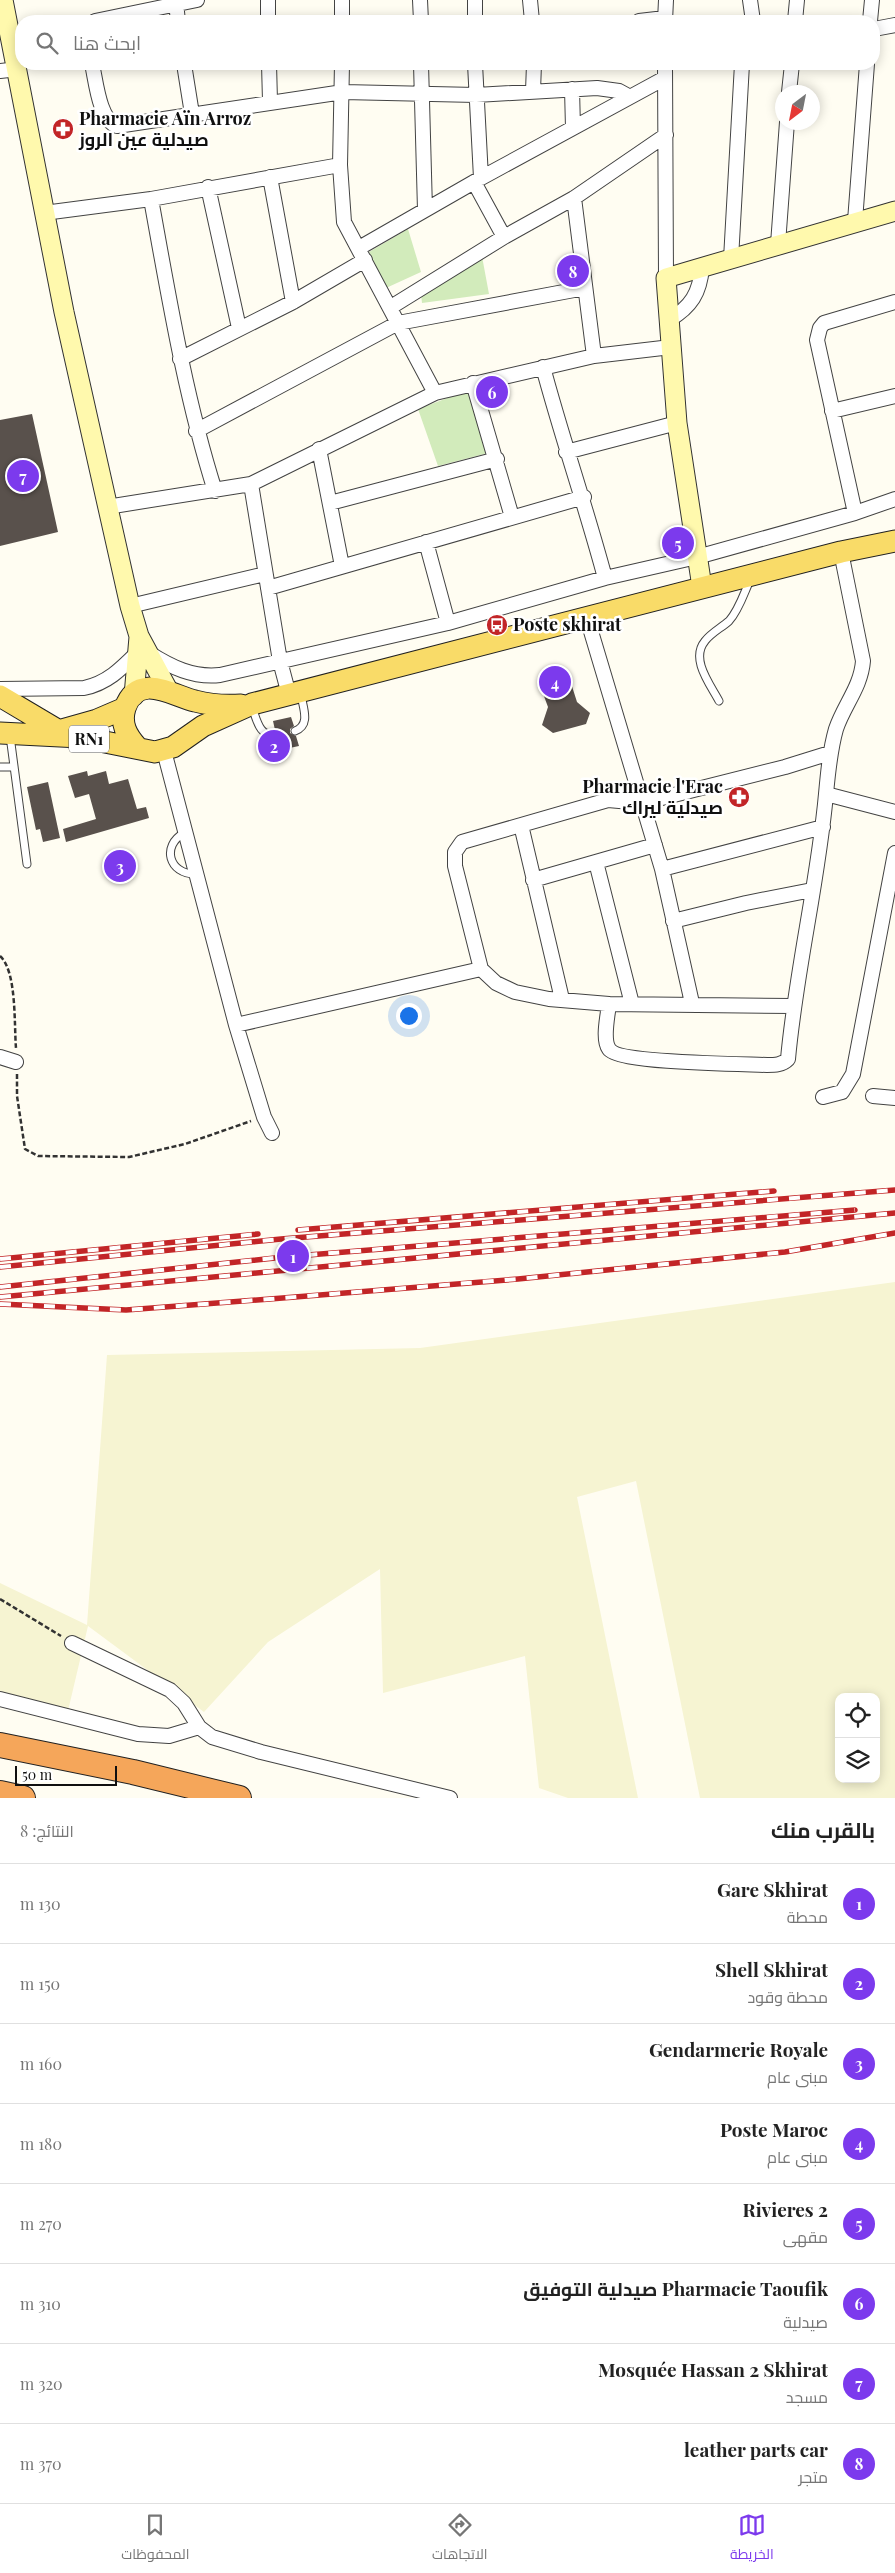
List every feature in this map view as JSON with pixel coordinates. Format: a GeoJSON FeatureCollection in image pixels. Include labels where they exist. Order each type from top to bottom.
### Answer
{"type":"FeatureCollection","features":[{"type":"Feature","properties":{"kind":"highway"},"geometry":{"type":"LineString","coordinates":[[0,1745],[133,1772],[239,1798]]}},
{"type":"Feature","properties":{"kind":"highway"},"geometry":{"type":"LineString","coordinates":[[0,1793],[23,1798]]}},
{"type":"Feature","properties":{"kind":"main road","name":"RN1"},"geometry":{"type":"LineString","coordinates":[[5,734],[50,733],[99,740],[155,752],[173,745],[227,714],[252,704],[702,587],[841,552],[895,541]]}},
{"type":"Feature","properties":{"kind":"main road","name":"RN1"},"geometry":{"type":"LineString","coordinates":[[50,733],[97,720],[130,702],[150,688],[172,692],[213,705],[252,704]]}},
{"type":"Feature","properties":{"kind":"main road"},"geometry":{"type":"LineString","coordinates":[[172,692],[187,711],[186,731],[173,745]]}},
{"type":"Feature","properties":{"kind":"main road"},"geometry":{"type":"LineString","coordinates":[[0,696],[50,733]]}},
{"type":"Feature","properties":{"kind":"main road","name":"RN1"},"geometry":{"type":"LineString","coordinates":[[130,702],[125,729],[137,747]]}},
{"type":"Feature","properties":{"kind":"street"},"geometry":{"type":"LineString","coordinates":[[3,0],[15,36]]}},
{"type":"Feature","properties":{"kind":"street"},"geometry":{"type":"LineString","coordinates":[[122,15],[197,0]]}},
{"type":"Feature","properties":{"kind":"street"},"geometry":{"type":"LineString","coordinates":[[268,0],[268,15]]}},
{"type":"Feature","properties":{"kind":"street"},"geometry":{"type":"LineString","coordinates":[[342,0],[342,15]]}},
{"type":"Feature","properties":{"kind":"street"},"geometry":{"type":"LineString","coordinates":[[420,0],[421,15]]}},
{"type":"Feature","properties":{"kind":"street"},"geometry":{"type":"LineString","coordinates":[[475,0],[475,15]]}},
{"type":"Feature","properties":{"kind":"street"},"geometry":{"type":"LineString","coordinates":[[530,0],[531,15]]}},
{"type":"Feature","properties":{"kind":"street"},"geometry":{"type":"LineString","coordinates":[[665,15],[666,0]]}},
{"type":"Feature","properties":{"kind":"street"},"geometry":{"type":"LineString","coordinates":[[750,0],[752,15]]}},
{"type":"Feature","properties":{"kind":"street"},"geometry":{"type":"LineString","coordinates":[[796,15],[797,0]]}},
{"type":"Feature","properties":{"kind":"street"},"geometry":{"type":"LineString","coordinates":[[871,15],[872,0]]}},
{"type":"Feature","properties":{"kind":"street"},"geometry":{"type":"LineString","coordinates":[[176,3],[177,15]]}},
{"type":"Feature","properties":{"kind":"street"},"geometry":{"type":"LineString","coordinates":[[880,28],[895,26]]}},
{"type":"Feature","properties":{"kind":"street"},"geometry":{"type":"LineString","coordinates":[[15,49],[9,70],[44,213],[130,606],[142,646],[172,692]]}},
{"type":"Feature","properties":{"kind":"street"},"geometry":{"type":"LineString","coordinates":[[93,70],[104,115],[111,124],[117,126],[270,101],[343,92],[476,95],[608,88],[630,97]]}},
{"type":"Feature","properties":{"kind":"street"},"geometry":{"type":"LineString","coordinates":[[185,70],[192,114]]}},
{"type":"Feature","properties":{"kind":"street"},"geometry":{"type":"LineString","coordinates":[[269,70],[270,101]]}},
{"type":"Feature","properties":{"kind":"street"},"geometry":{"type":"LineString","coordinates":[[342,70],[340,165],[344,222],[435,393]]}},
{"type":"Feature","properties":{"kind":"street"},"geometry":{"type":"LineString","coordinates":[[421,70],[425,210]]}},
{"type":"Feature","properties":{"kind":"street"},"geometry":{"type":"LineString","coordinates":[[476,70],[478,180],[504,237]]}},
{"type":"Feature","properties":{"kind":"street"},"geometry":{"type":"LineString","coordinates":[[533,91],[534,70]]}},
{"type":"Feature","properties":{"kind":"street"},"geometry":{"type":"LineString","coordinates":[[665,70],[666,278],[669,320],[677,423],[702,587]]}},
{"type":"Feature","properties":{"kind":"street"},"geometry":{"type":"LineString","coordinates":[[731,259],[742,70]]}},
{"type":"Feature","properties":{"kind":"street"},"geometry":{"type":"LineString","coordinates":[[790,85],[791,70]]}},
{"type":"Feature","properties":{"kind":"street"},"geometry":{"type":"LineString","coordinates":[[855,221],[867,70]]}},
{"type":"Feature","properties":{"kind":"street"},"geometry":{"type":"LineString","coordinates":[[180,359],[294,302],[425,210],[664,78]]}},
{"type":"Feature","properties":{"kind":"street"},"geometry":{"type":"LineString","coordinates":[[572,89],[573,128]]}},
{"type":"Feature","properties":{"kind":"street"},"geometry":{"type":"LineString","coordinates":[[778,244],[786,130]]}},
{"type":"Feature","properties":{"kind":"street"},"geometry":{"type":"LineString","coordinates":[[391,308],[504,237],[574,198],[666,135]]}},
{"type":"Feature","properties":{"kind":"street"},"geometry":{"type":"LineString","coordinates":[[44,213],[151,199],[208,187],[340,165]]}},
{"type":"Feature","properties":{"kind":"street"},"geometry":{"type":"LineString","coordinates":[[270,176],[294,302]]}},
{"type":"Feature","properties":{"kind":"street"},"geometry":{"type":"LineString","coordinates":[[208,187],[239,328]]}},
{"type":"Feature","properties":{"kind":"street"},"geometry":{"type":"LineString","coordinates":[[574,198],[594,356]]}},
{"type":"Feature","properties":{"kind":"street"},"geometry":{"type":"LineString","coordinates":[[151,199],[180,359],[196,430],[216,491]]}},
{"type":"Feature","properties":{"kind":"street"},"geometry":{"type":"LineString","coordinates":[[666,278],[855,221],[895,211]]}},
{"type":"Feature","properties":{"kind":"street"},"geometry":{"type":"LineString","coordinates":[[669,320],[683,312],[693,302],[701,280],[702,267]]}},
{"type":"Feature","properties":{"kind":"street"},"geometry":{"type":"LineString","coordinates":[[196,430],[398,324],[585,288]]}},
{"type":"Feature","properties":{"kind":"street"},"geometry":{"type":"LineString","coordinates":[[855,513],[817,347],[820,328],[824,323],[895,302]]}},
{"type":"Feature","properties":{"kind":"street"},"geometry":{"type":"LineString","coordinates":[[107,507],[251,484],[435,393],[594,356],[671,347]]}},
{"type":"Feature","properties":{"kind":"street"},"geometry":{"type":"LineString","coordinates":[[543,367],[566,452],[584,497],[605,578]]}},
{"type":"Feature","properties":{"kind":"street"},"geometry":{"type":"LineString","coordinates":[[473,383],[497,459],[512,517]]}},
{"type":"Feature","properties":{"kind":"street"},"geometry":{"type":"LineString","coordinates":[[832,411],[895,396]]}},
{"type":"Feature","properties":{"kind":"street"},"geometry":{"type":"LineString","coordinates":[[566,452],[677,423]]}},
{"type":"Feature","properties":{"kind":"street"},"geometry":{"type":"LineString","coordinates":[[319,449],[342,566]]}},
{"type":"Feature","properties":{"kind":"street"},"geometry":{"type":"LineString","coordinates":[[330,503],[497,459]]}},
{"type":"Feature","properties":{"kind":"street"},"geometry":{"type":"LineString","coordinates":[[251,484],[280,661],[295,694]]}},
{"type":"Feature","properties":{"kind":"street"},"geometry":{"type":"LineString","coordinates":[[130,606],[342,566],[584,497]]}},
{"type":"Feature","properties":{"kind":"street"},"geometry":{"type":"LineString","coordinates":[[142,646],[175,668],[202,676],[220,675],[448,623],[605,578],[697,557],[855,513],[895,498]]}},
{"type":"Feature","properties":{"kind":"street"},"geometry":{"type":"LineString","coordinates":[[426,542],[448,623]]}},
{"type":"Feature","properties":{"kind":"street"},"geometry":{"type":"LineString","coordinates":[[608,1004],[606,1040],[608,1048],[613,1053],[636,1059],[778,1065],[788,1059],[793,1006],[823,827],[830,753],[837,729],[860,680],[864,661],[841,552]]}},
{"type":"Feature","properties":{"kind":"street"},"geometry":{"type":"LineString","coordinates":[[587,618],[662,870],[692,1003]]}},
{"type":"Feature","properties":{"kind":"street"},"geometry":{"type":"LineString","coordinates":[[0,689],[84,688],[94,686],[114,675],[142,646]]}},
{"type":"Feature","properties":{"kind":"street"},"geometry":{"type":"LineString","coordinates":[[130,702],[142,646]]}},
{"type":"Feature","properties":{"kind":"street"},"geometry":{"type":"LineString","coordinates":[[173,745],[184,832],[236,1025],[264,1117],[272,1133]]}},
{"type":"Feature","properties":{"kind":"street"},"geometry":{"type":"LineString","coordinates":[[793,1006],[692,1003],[608,1004],[515,992],[496,983],[481,969],[455,866],[455,852],[462,842],[608,800],[642,803],[785,767],[830,753]]}},
{"type":"Feature","properties":{"kind":"street"},"geometry":{"type":"LineString","coordinates":[[826,794],[895,812]]}},
{"type":"Feature","properties":{"kind":"street"},"geometry":{"type":"LineString","coordinates":[[520,825],[562,999]]}},
{"type":"Feature","properties":{"kind":"street"},"geometry":{"type":"LineString","coordinates":[[662,870],[823,827]]}},
{"type":"Feature","properties":{"kind":"street"},"geometry":{"type":"LineString","coordinates":[[533,880],[655,846]]}},
{"type":"Feature","properties":{"kind":"street"},"geometry":{"type":"LineString","coordinates":[[823,1097],[842,1092],[853,1074],[895,853]]}},
{"type":"Feature","properties":{"kind":"street"},"geometry":{"type":"LineString","coordinates":[[596,862],[632,1004]]}},
{"type":"Feature","properties":{"kind":"street"},"geometry":{"type":"LineString","coordinates":[[673,921],[746,903],[812,890]]}},
{"type":"Feature","properties":{"kind":"street"},"geometry":{"type":"LineString","coordinates":[[236,1025],[481,969]]}},
{"type":"Feature","properties":{"kind":"street"},"geometry":{"type":"LineString","coordinates":[[0,1057],[16,1062]]}},
{"type":"Feature","properties":{"kind":"street"},"geometry":{"type":"LineString","coordinates":[[873,1096],[895,1098]]}},
{"type":"Feature","properties":{"kind":"street"},"geometry":{"type":"LineString","coordinates":[[72,1643],[170,1690],[184,1703],[200,1727],[212,1737],[450,1798]]}},
{"type":"Feature","properties":{"kind":"street"},"geometry":{"type":"LineString","coordinates":[[0,1698],[138,1734],[169,1736],[200,1727]]}},
{"type":"Feature","properties":{"kind":"lane"},"geometry":{"type":"LineString","coordinates":[[719,701],[701,666],[700,650],[706,640],[729,620],[735,612],[752,575]]}},
{"type":"Feature","properties":{"kind":"lane"},"geometry":{"type":"LineString","coordinates":[[295,694],[305,720],[302,727],[295,731]]}},
{"type":"Feature","properties":{"kind":"lane"},"geometry":{"type":"LineString","coordinates":[[252,704],[260,729],[267,735],[276,735]]}},
{"type":"Feature","properties":{"kind":"lane"},"geometry":{"type":"LineString","coordinates":[[5,734],[14,766],[27,864]]}},
{"type":"Feature","properties":{"kind":"lane"},"geometry":{"type":"LineString","coordinates":[[0,766],[14,766]]}},
{"type":"Feature","properties":{"kind":"lane"},"geometry":{"type":"LineString","coordinates":[[184,832],[176,837],[171,845],[172,863],[178,870],[186,874],[195,874]]}},
{"type":"Feature","properties":{"kind":"path"},"geometry":{"type":"LineString","coordinates":[[0,956],[5,961],[10,973],[17,1096],[25,1149],[38,1156],[129,1157],[185,1144],[264,1117]]}},
{"type":"Feature","properties":{"kind":"path"},"geometry":{"type":"LineString","coordinates":[[0,1599],[72,1643]]}},
{"type":"Feature","properties":{"kind":"shaded area"},"geometry":{"type":"Polygon","coordinates":[[[895,1282],[895,1798],[700,1798],[636,1481],[577,1497],[638,1798],[568,1798],[539,1788],[525,1656],[383,1693],[380,1569],[268,1642],[204,1712],[88,1626],[67,1715],[0,1697],[0,1583],[87,1625],[107,1355],[420,1348],[895,1282]]]}},
{"type":"Feature","properties":{"kind":"green space"},"geometry":{"type":"Polygon","coordinates":[[[408,229],[421,272],[386,288],[369,252],[408,229]]]}},
{"type":"Feature","properties":{"kind":"green space"},"geometry":{"type":"Polygon","coordinates":[[[481,251],[489,294],[422,303],[421,294],[481,251]]]}},
{"type":"Feature","properties":{"kind":"green space"},"geometry":{"type":"Polygon","coordinates":[[[469,390],[488,453],[438,466],[418,409],[469,390]]]}},
{"type":"Feature","properties":{"kind":"building"},"geometry":{"type":"Polygon","coordinates":[[[32,414],[58,532],[0,546],[0,420],[32,414]]]}},
{"type":"Feature","properties":{"kind":"building"},"geometry":{"type":"Polygon","coordinates":[[[570,680],[577,702],[590,713],[586,724],[553,733],[542,725],[548,707],[541,688],[570,680]]]}},
{"type":"Feature","properties":{"kind":"building"},"geometry":{"type":"Polygon","coordinates":[[[291,717],[294,726],[290,729],[290,733],[296,736],[299,746],[280,750],[277,740],[281,737],[281,733],[275,730],[273,721],[291,717]]]}},
{"type":"Feature","properties":{"kind":"building"},"geometry":{"type":"Polygon","coordinates":[[[87,771],[88,776],[106,771],[109,784],[128,779],[137,809],[146,807],[149,818],[66,842],[63,829],[96,819],[89,794],[75,798],[68,776],[87,771]]]}},
{"type":"Feature","properties":{"kind":"building"},"geometry":{"type":"Polygon","coordinates":[[[48,782],[60,838],[43,842],[40,829],[36,830],[27,787],[48,782]]]}},
{"type":"Feature","properties":{"kind":"railway"},"geometry":{"type":"LineString","coordinates":[[0,1267],[281,1239],[895,1190]]}},
{"type":"Feature","properties":{"kind":"railway"},"geometry":{"type":"LineString","coordinates":[[298,1230],[774,1191]]}},
{"type":"Feature","properties":{"kind":"railway"},"geometry":{"type":"LineString","coordinates":[[0,1287],[284,1257],[855,1210]]}},
{"type":"Feature","properties":{"kind":"railway"},"geometry":{"type":"LineString","coordinates":[[0,1297],[895,1213]]}},
{"type":"Feature","properties":{"kind":"railway"},"geometry":{"type":"LineString","coordinates":[[0,1304],[126,1310],[270,1299],[518,1279],[785,1252],[895,1233]]}},
{"type":"Feature","properties":{"kind":"railway"},"geometry":{"type":"LineString","coordinates":[[0,1259],[258,1234]]}},
{"type":"Feature","properties":{"kind":"place","name":"Pharmacie Aïn Arroz صيدلية عين الروز"},"geometry":{"type":"Point","coordinates":[63,129]}},
{"type":"Feature","properties":{"kind":"place","name":"leather parts car"},"geometry":{"type":"Point","coordinates":[573,271]}},
{"type":"Feature","properties":{"kind":"place","name":"Pharmacie Taoufik صيدلية التوفيق"},"geometry":{"type":"Point","coordinates":[492,392]}},
{"type":"Feature","properties":{"kind":"place","name":"Mosquée Hassan 2 Skhirat"},"geometry":{"type":"Point","coordinates":[23,476]}},
{"type":"Feature","properties":{"kind":"place","name":"2 Rivieres"},"geometry":{"type":"Point","coordinates":[678,543]}},
{"type":"Feature","properties":{"kind":"place","name":"Poste skhirat"},"geometry":{"type":"Point","coordinates":[497,625]}},
{"type":"Feature","properties":{"kind":"place","name":"Poste Maroc"},"geometry":{"type":"Point","coordinates":[555,682]}},
{"type":"Feature","properties":{"kind":"place","name":"Shell Skhirat"},"geometry":{"type":"Point","coordinates":[274,746]}},
{"type":"Feature","properties":{"kind":"place","name":"Pharmacie l'Erac صيدلية ليراك"},"geometry":{"type":"Point","coordinates":[739,797]}},
{"type":"Feature","properties":{"kind":"place","name":"Gendarmerie Royale"},"geometry":{"type":"Point","coordinates":[120,866]}},
{"type":"Feature","properties":{"kind":"place","name":"Gare Skhirat"},"geometry":{"type":"Point","coordinates":[293,1256]}}]}
